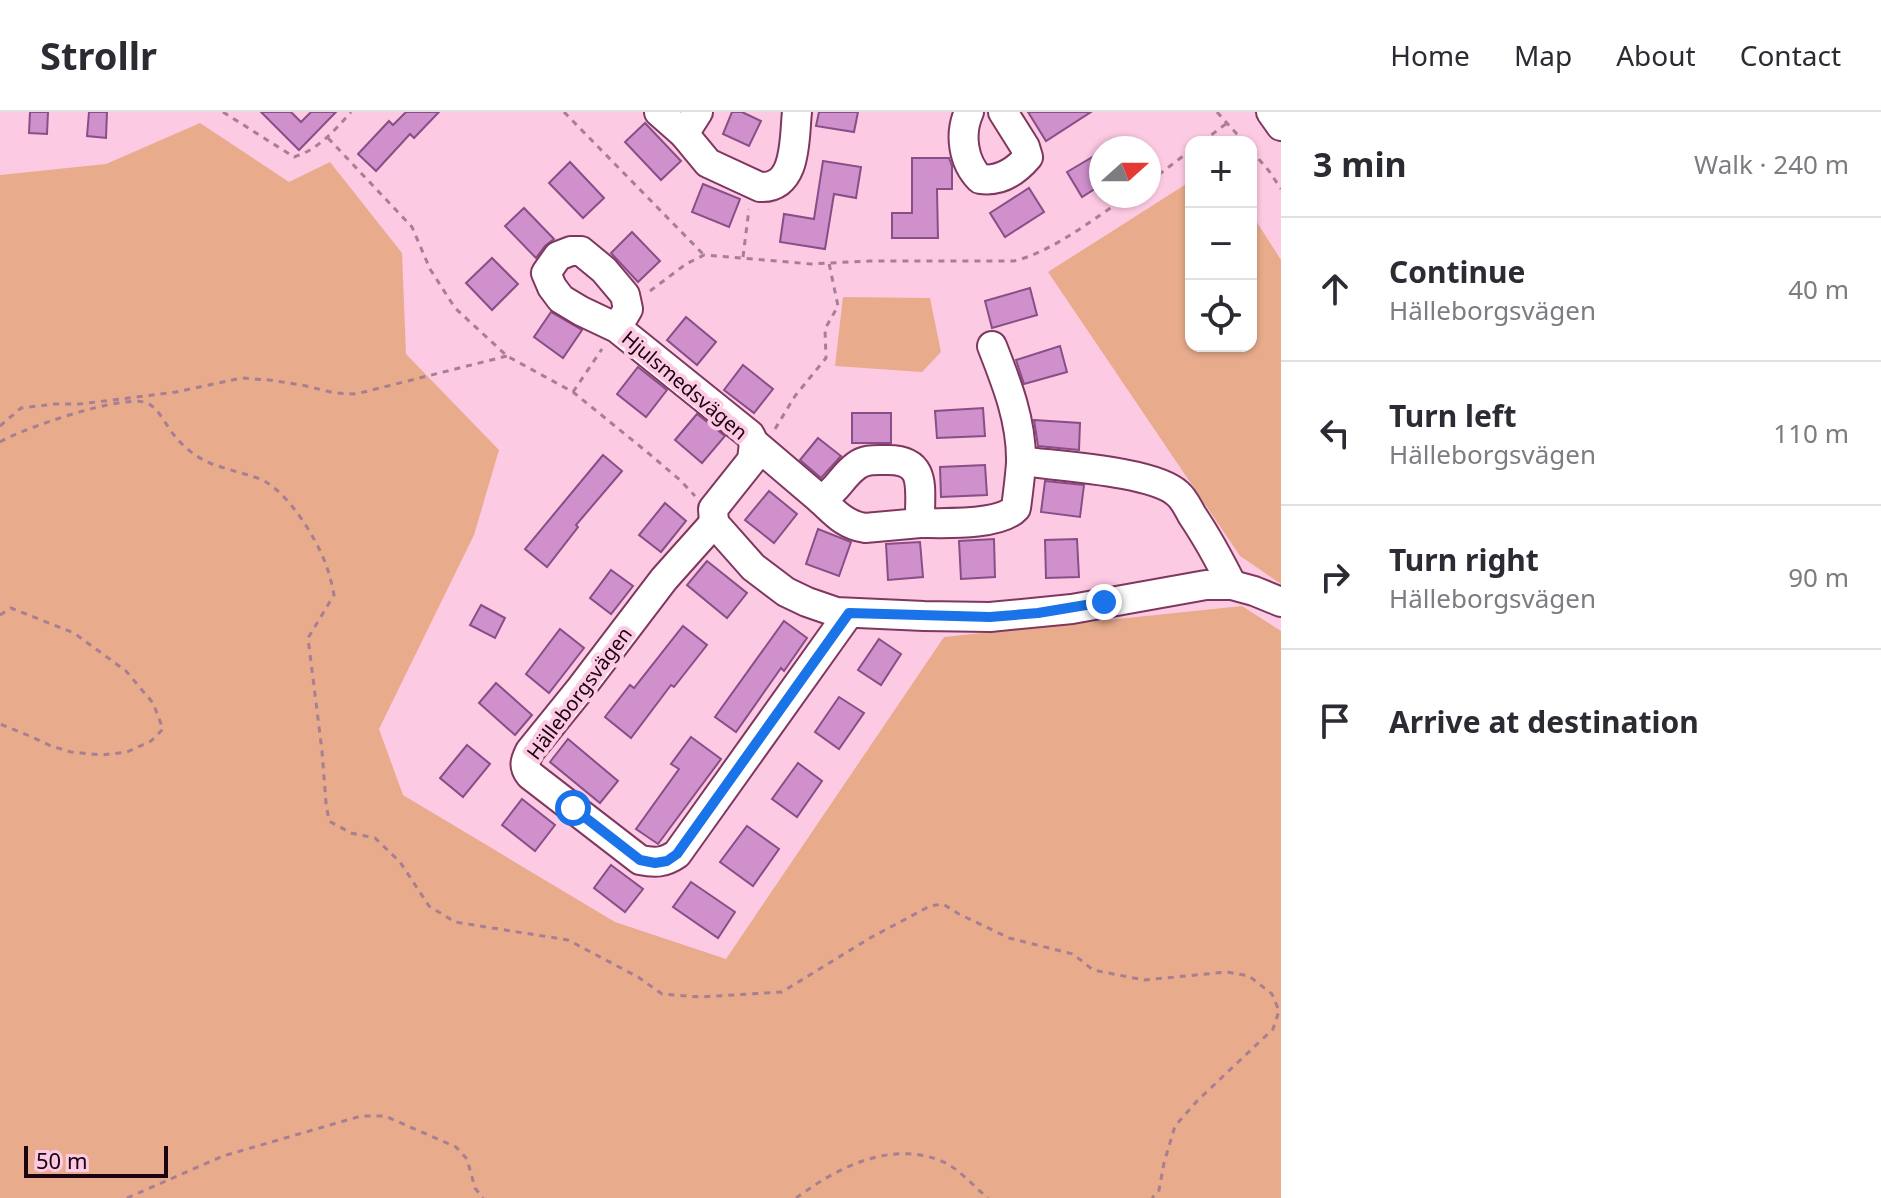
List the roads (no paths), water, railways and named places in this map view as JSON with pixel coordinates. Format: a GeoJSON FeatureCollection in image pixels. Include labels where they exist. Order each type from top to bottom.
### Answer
{"type":"FeatureCollection","features":[{"type":"Feature","properties":{"kind":"street"},"geometry":{"type":"LineString","coordinates":[[659,112],[691,123],[708,163],[753,184],[769,187],[785,176],[793,153],[797,112]]}},
{"type":"Feature","properties":{"kind":"street"},"geometry":{"type":"LineString","coordinates":[[969,112],[964,138],[968,164],[980,179],[989,180],[1011,172],[1028,157],[1003,112]]}},
{"type":"Feature","properties":{"kind":"street"},"geometry":{"type":"LineString","coordinates":[[1271,112],[1281,126]]}},
{"type":"Feature","properties":{"kind":"street","name":"Hjulsmedsvägen"},"geometry":{"type":"LineString","coordinates":[[622,318],[750,435],[754,443],[752,460],[713,516]]}},
{"type":"Feature","properties":{"kind":"street"},"geometry":{"type":"LineString","coordinates":[[754,443],[842,520],[857,527],[996,520],[1016,508],[1021,461],[1014,408],[992,346]]}},
{"type":"Feature","properties":{"kind":"street"},"geometry":{"type":"LineString","coordinates":[[821,500],[833,493],[859,463],[907,461],[915,468],[919,478],[920,523]]}},
{"type":"Feature","properties":{"kind":"street"},"geometry":{"type":"LineString","coordinates":[[1021,461],[1122,473],[1170,488],[1179,495],[1197,522],[1232,585]]}},
{"type":"Feature","properties":{"kind":"street"},"geometry":{"type":"LineString","coordinates":[[713,516],[753,567],[786,592],[836,612],[990,617],[1072,609],[1206,585],[1232,585],[1281,602]]}},
{"type":"Feature","properties":{"kind":"street","name":"Hälleborgsvägen"},"geometry":{"type":"LineString","coordinates":[[713,516],[530,751],[525,762],[525,769],[530,775],[640,860],[655,863],[667,861],[677,854],[849,613]]}}]}
